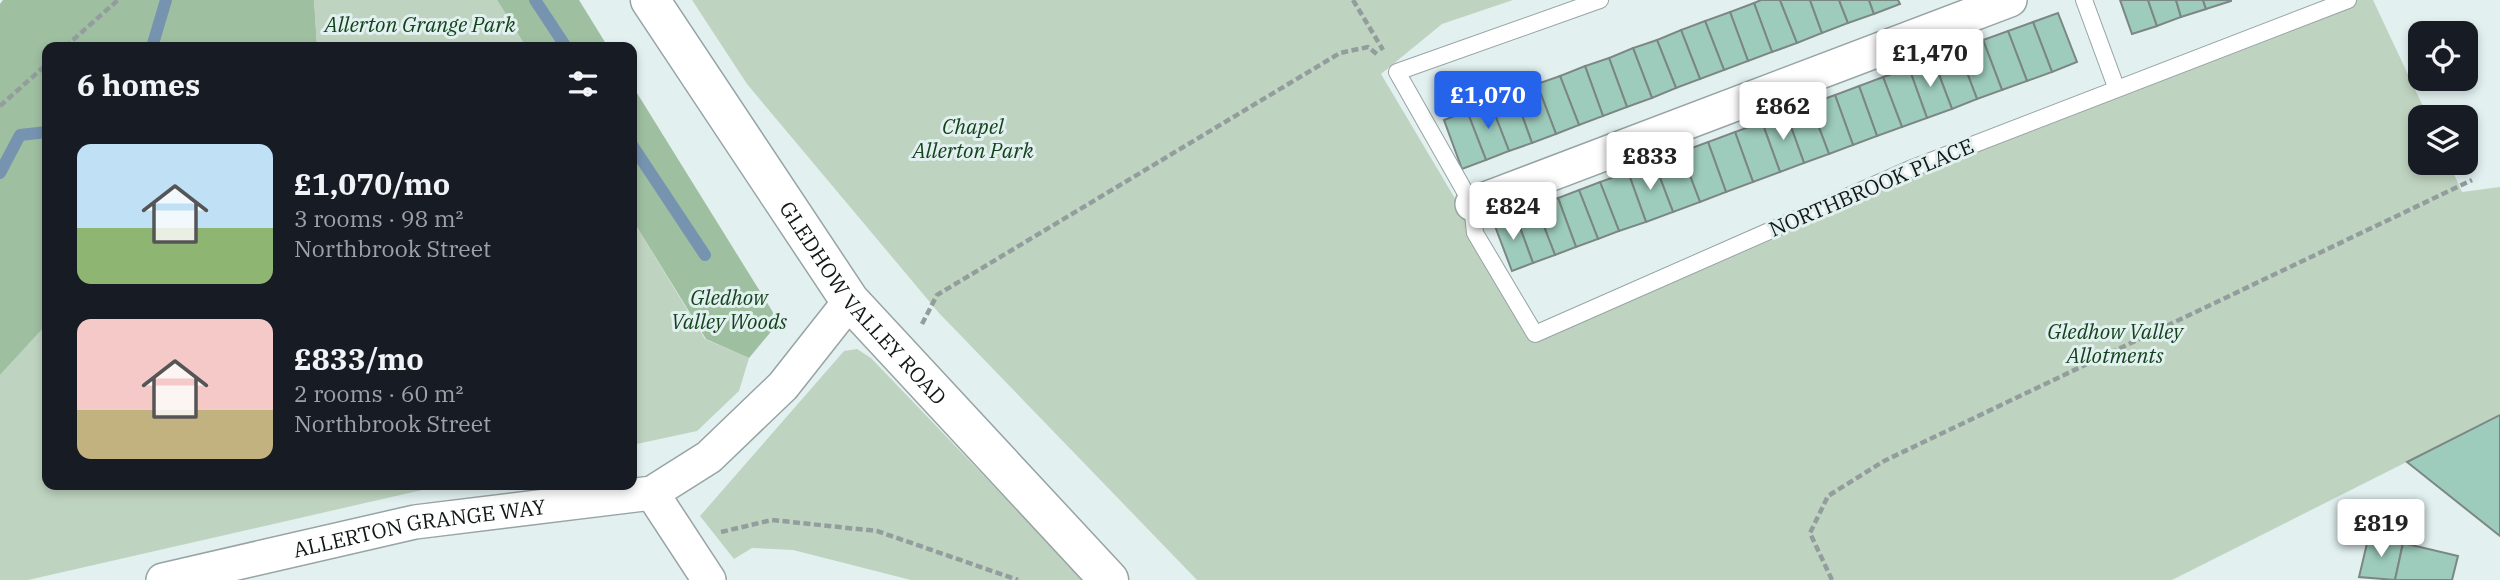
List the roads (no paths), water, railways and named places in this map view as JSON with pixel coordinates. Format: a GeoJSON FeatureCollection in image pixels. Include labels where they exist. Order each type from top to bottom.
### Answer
{"type":"FeatureCollection","features":[{"type":"Feature","properties":{"kind":"street","name":"GLEDHOW VALLEY ROAD"},"geometry":{"type":"LineString","coordinates":[[650,0],[849,301],[1109,580]]}},
{"type":"Feature","properties":{"kind":"street"},"geometry":{"type":"LineString","coordinates":[[1472,204],[2010,0]]}},
{"type":"Feature","properties":{"kind":"street","name":"ALLERTON GRANGE WAY"},"geometry":{"type":"LineString","coordinates":[[163,580],[415,522],[652,493],[709,457],[783,386],[849,301]]}},
{"type":"Feature","properties":{"kind":"street"},"geometry":{"type":"LineString","coordinates":[[652,493],[709,580]]}},
{"type":"Feature","properties":{"kind":"lane"},"geometry":{"type":"LineString","coordinates":[[1472,204],[1397,72],[1600,0]]}},
{"type":"Feature","properties":{"kind":"lane"},"geometry":{"type":"LineString","coordinates":[[2084,0],[2116,87]]}},
{"type":"Feature","properties":{"kind":"lane","name":"NORTHBROOK PLACE"},"geometry":{"type":"LineString","coordinates":[[1472,204],[1475,233],[1535,334],[1910,169],[2116,87],[2348,0]]}},
{"type":"Feature","properties":{"kind":"waterway"},"geometry":{"type":"LineString","coordinates":[[153,42],[166,0]]}},
{"type":"Feature","properties":{"kind":"waterway"},"geometry":{"type":"LineString","coordinates":[[535,0],[563,42]]}},
{"type":"Feature","properties":{"kind":"waterway"},"geometry":{"type":"LineString","coordinates":[[0,173],[20,135],[42,133]]}},
{"type":"Feature","properties":{"kind":"waterway"},"geometry":{"type":"LineString","coordinates":[[637,153],[705,255]]}},
{"type":"Feature","properties":{"kind":"park label","name":"Allerton Grange Park"},"geometry":{"type":"Point","coordinates":[420,24]}},
{"type":"Feature","properties":{"kind":"park label","name":"Chapel Allerton Park"},"geometry":{"type":"Point","coordinates":[973,138]}},
{"type":"Feature","properties":{"kind":"park label","name":"Gledhow Valley Woods"},"geometry":{"type":"Point","coordinates":[729,309]}},
{"type":"Feature","properties":{"kind":"park label","name":"Gledhow Valley Allotments"},"geometry":{"type":"Point","coordinates":[2115,343]}}]}
